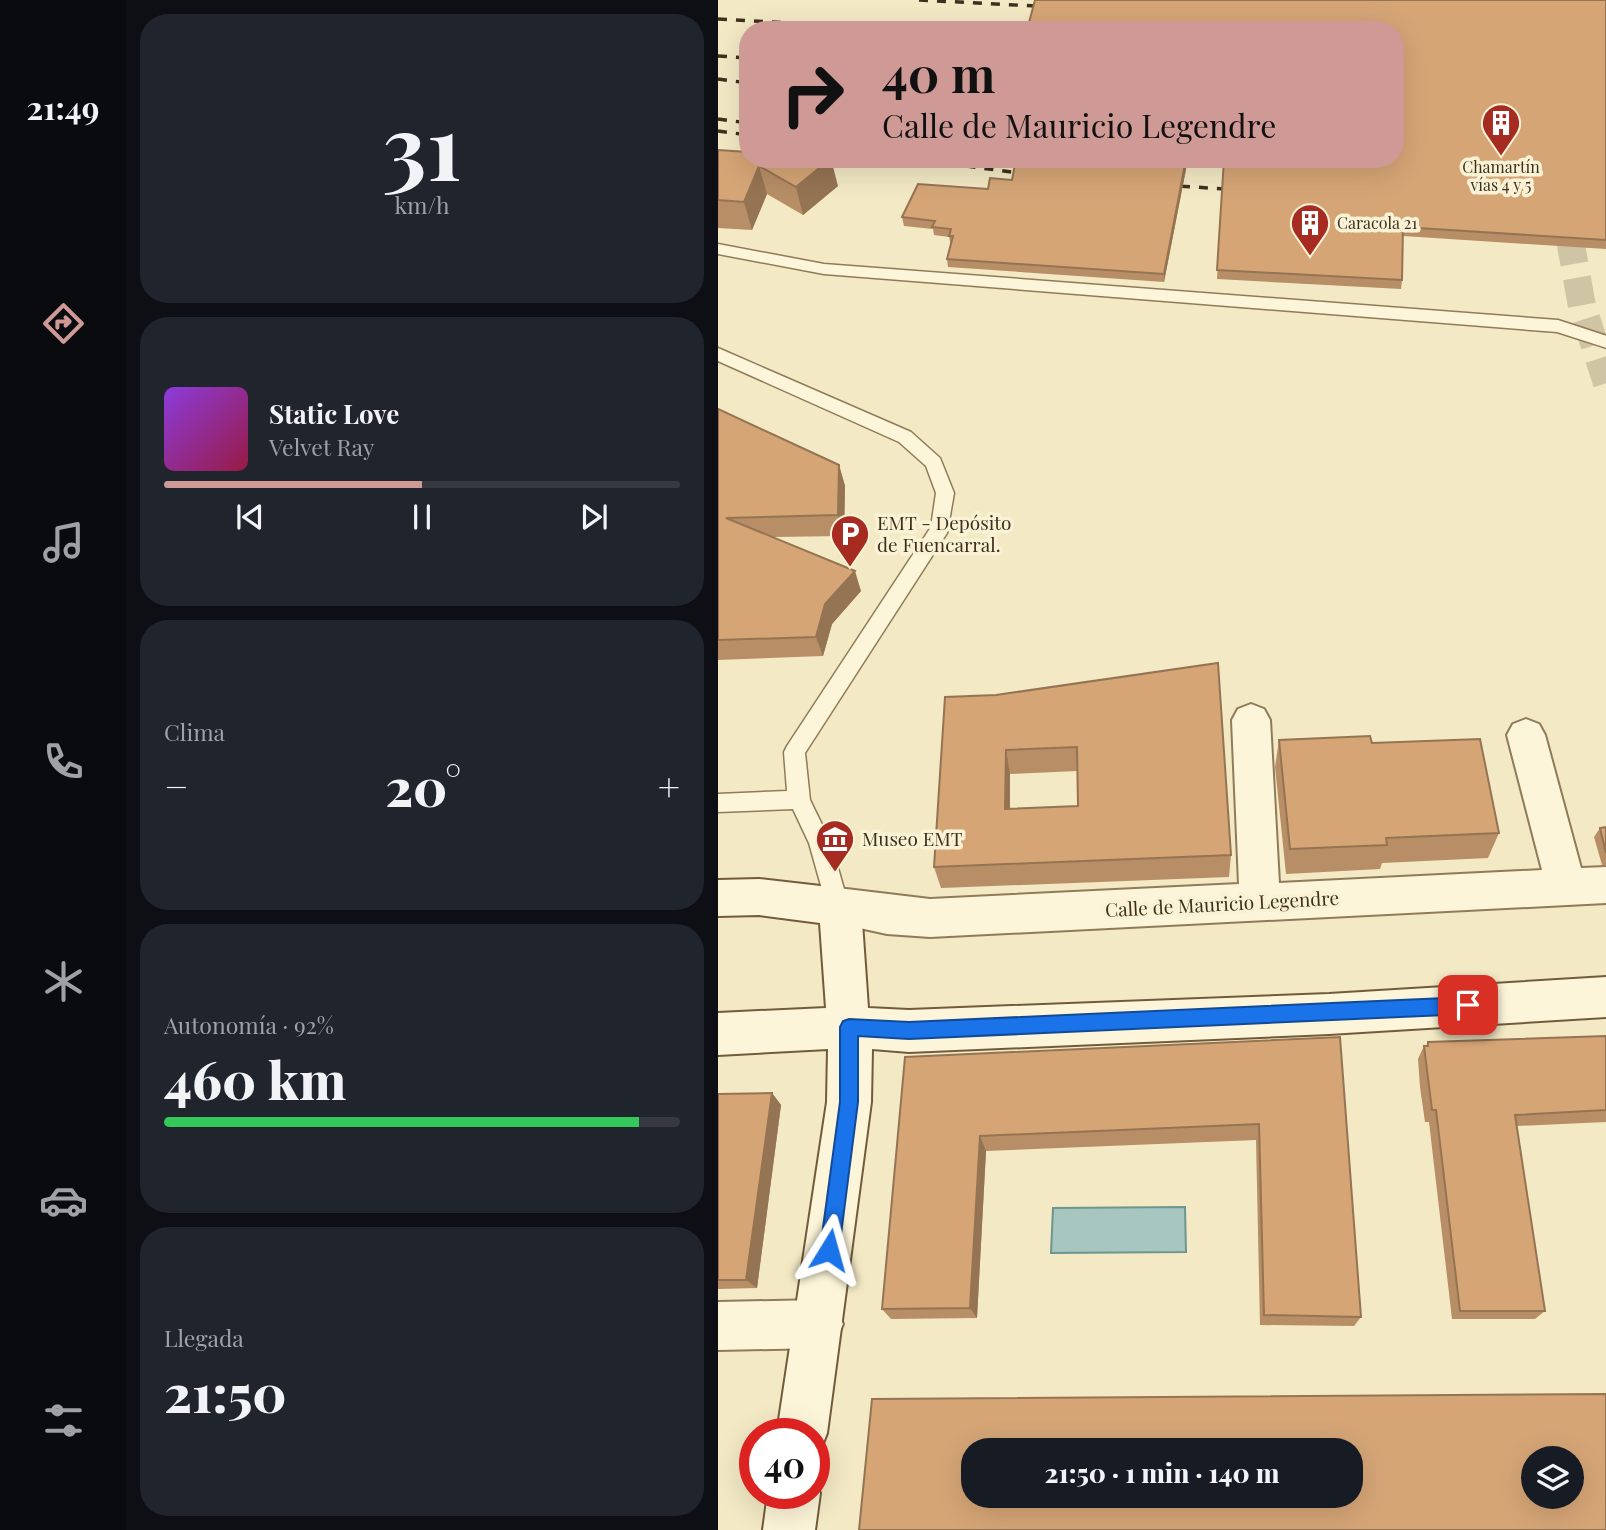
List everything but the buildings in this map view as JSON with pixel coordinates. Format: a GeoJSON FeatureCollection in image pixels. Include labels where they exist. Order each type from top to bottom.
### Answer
{"type":"FeatureCollection","features":[{"type":"Feature","properties":{"kind":"street"},"geometry":{"type":"LineString","coordinates":[[1251,720],[1260,902]]}},
{"type":"Feature","properties":{"kind":"street"},"geometry":{"type":"LineString","coordinates":[[1526,735],[1566,886]]}},
{"type":"Feature","properties":{"kind":"street","name":"Calle de Mauricio Legendre"},"geometry":{"type":"LineString","coordinates":[[718,898],[759,897],[887,915],[930,918],[1606,885]]}},
{"type":"Feature","properties":{"kind":"street"},"geometry":{"type":"LineString","coordinates":[[804,1418],[849,1102],[849,1027],[838,906]]}},
{"type":"Feature","properties":{"kind":"street"},"geometry":{"type":"LineString","coordinates":[[718,1034],[849,1027],[909,1031],[1329,1014],[1606,997]]}},
{"type":"Feature","properties":{"kind":"street"},"geometry":{"type":"LineString","coordinates":[[718,1326],[819,1324]]}},
{"type":"Feature","properties":{"kind":"street"},"geometry":{"type":"LineString","coordinates":[[789,1530],[792,1509]]}},
{"type":"Feature","properties":{"kind":"lane"},"geometry":{"type":"LineString","coordinates":[[718,249],[824,269],[1558,326],[1606,342]]}},
{"type":"Feature","properties":{"kind":"lane"},"geometry":{"type":"LineString","coordinates":[[718,354],[905,437],[934,463],[946,493],[940,528],[794,752],[799,800],[820,843],[838,906]]}},
{"type":"Feature","properties":{"kind":"lane"},"geometry":{"type":"LineString","coordinates":[[718,803],[799,800]]}},
{"type":"Feature","properties":{"kind":"water"},"geometry":{"type":"Polygon","coordinates":[[[1185,1207],[1186,1252],[1051,1253],[1053,1208],[1185,1207]]]}},
{"type":"Feature","properties":{"kind":"tunnel"},"geometry":{"type":"LineString","coordinates":[[1562,195],[1582,306],[1607,383]]}},
{"type":"Feature","properties":{"kind":"railway"},"geometry":{"type":"LineString","coordinates":[[919,0],[1054,7]]}},
{"type":"Feature","properties":{"kind":"railway"},"geometry":{"type":"LineString","coordinates":[[718,19],[754,21]]}},
{"type":"Feature","properties":{"kind":"railway"},"geometry":{"type":"LineString","coordinates":[[718,56],[739,57]]}},
{"type":"Feature","properties":{"kind":"railway"},"geometry":{"type":"LineString","coordinates":[[718,79],[739,82]]}},
{"type":"Feature","properties":{"kind":"railway"},"geometry":{"type":"LineString","coordinates":[[718,119],[739,122]]}},
{"type":"Feature","properties":{"kind":"railway"},"geometry":{"type":"LineString","coordinates":[[718,131],[739,134]]}},
{"type":"Feature","properties":{"kind":"railway"},"geometry":{"type":"LineString","coordinates":[[981,168],[1034,175]]}},
{"type":"Feature","properties":{"kind":"railway"},"geometry":{"type":"LineString","coordinates":[[1163,185],[1240,190]]}},
{"type":"Feature","properties":{"kind":"place","name":"Chamartín vías 4 y 5"},"geometry":{"type":"Point","coordinates":[1501,157]}},
{"type":"Feature","properties":{"kind":"place","name":"Caracola 21"},"geometry":{"type":"Point","coordinates":[1310,257]}},
{"type":"Feature","properties":{"kind":"place","name":"EMT - Depósito de Fuencarral."},"geometry":{"type":"Point","coordinates":[850,568]}},
{"type":"Feature","properties":{"kind":"place","name":"Museo EMT"},"geometry":{"type":"Point","coordinates":[835,873]}},
{"type":"Feature","properties":{"kind":"route"},"geometry":{"type":"LineString","coordinates":[[829,1250],[849,1102],[849,1027],[909,1031],[1329,1014],[1468,1005]]}}]}
